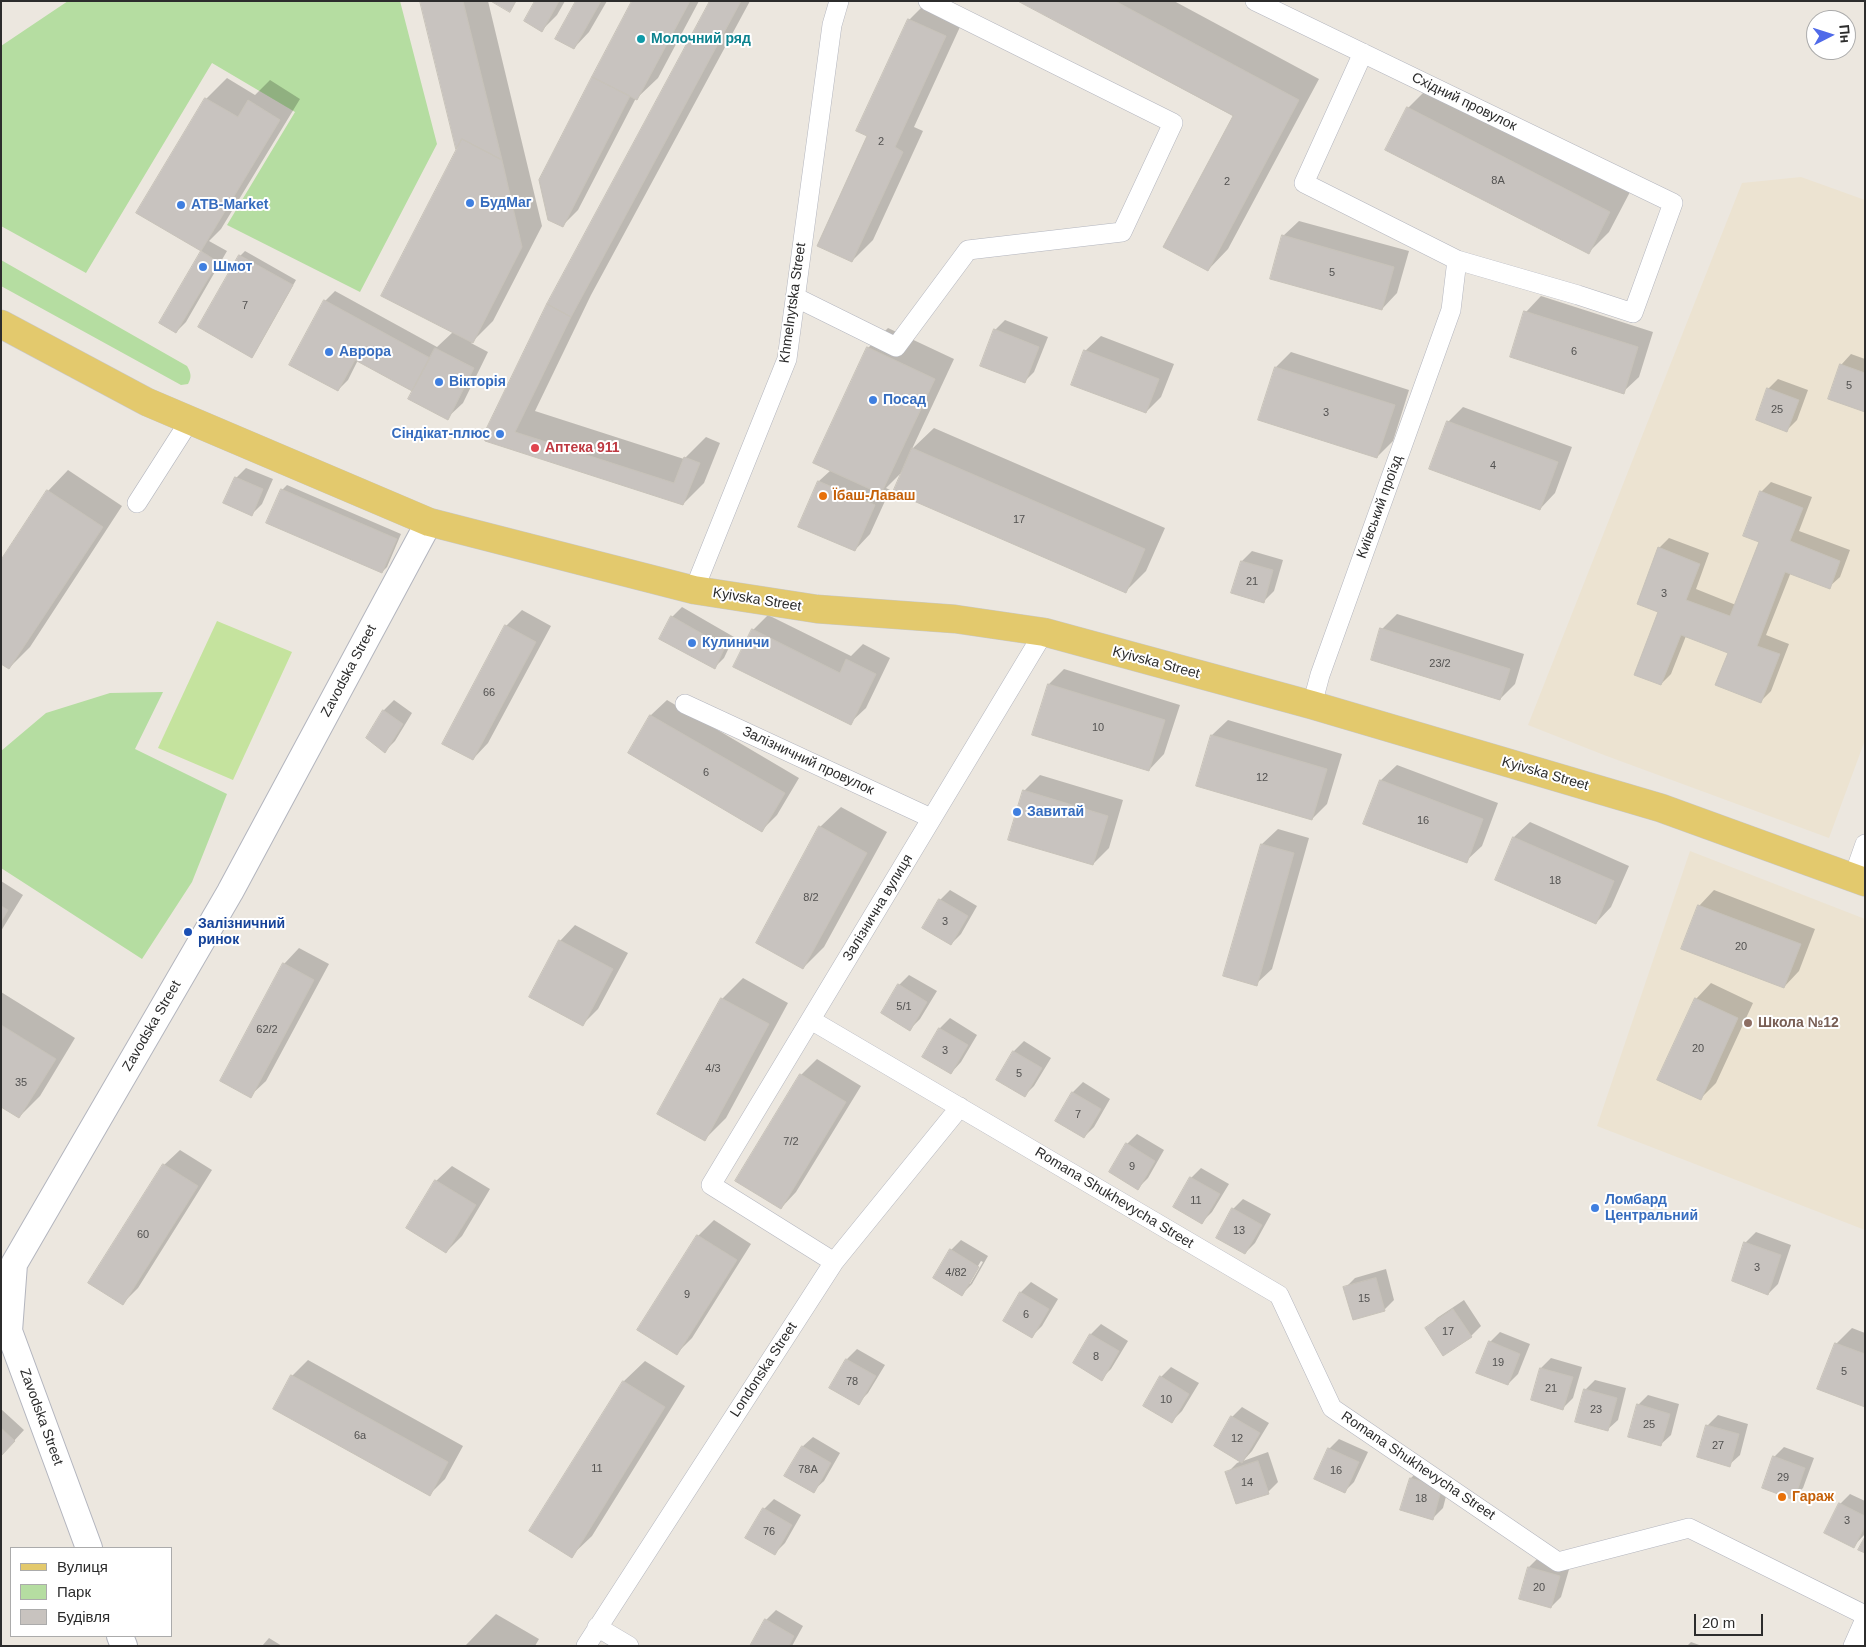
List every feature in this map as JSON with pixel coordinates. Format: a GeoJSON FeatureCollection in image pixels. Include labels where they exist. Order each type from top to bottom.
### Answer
{"type":"FeatureCollection","features":[{"type":"Feature","properties":{"kind":"main road","name":"Kyivska Street"},"geometry":{"type":"LineString","coordinates":[[1,324],[147,402],[429,522],[694,590],[818,609],[955,619],[1044,632],[1312,706],[1661,808],[1859,880]]}},
{"type":"Feature","properties":{"kind":"street","name":"Khmelnytska Street"},"geometry":{"type":"LineString","coordinates":[[694,590],[787,359],[832,25],[839,1]]}},
{"type":"Feature","properties":{"kind":"street"},"geometry":{"type":"LineString","coordinates":[[795,297],[896,347],[968,250],[1122,232],[1173,123],[928,1]]}},
{"type":"Feature","properties":{"kind":"street","name":"Східний провулок"},"geometry":{"type":"LineString","coordinates":[[1255,1],[1673,203],[1633,313],[1457,260]]}},
{"type":"Feature","properties":{"kind":"street"},"geometry":{"type":"LineString","coordinates":[[1362,53],[1304,183],[1457,260]]}},
{"type":"Feature","properties":{"kind":"street","name":"Київський проїзд"},"geometry":{"type":"LineString","coordinates":[[1312,706],[1320,675],[1451,310],[1457,260]]}},
{"type":"Feature","properties":{"kind":"street"},"geometry":{"type":"LineString","coordinates":[[137,503],[190,420]]}},
{"type":"Feature","properties":{"kind":"street","name":"Zavodska Street"},"geometry":{"type":"LineString","coordinates":[[89,1547],[5,1328],[14,1264],[230,892],[429,522]]}},
{"type":"Feature","properties":{"kind":"street","name":"Залізнична вулиця"},"geometry":{"type":"LineString","coordinates":[[834,1262],[712,1185],[1044,632]]}},
{"type":"Feature","properties":{"kind":"street","name":"Залізничний провулок"},"geometry":{"type":"LineString","coordinates":[[685,704],[932,818]]}},
{"type":"Feature","properties":{"kind":"street"},"geometry":{"type":"LineString","coordinates":[[1859,880],[1865,844]]}},
{"type":"Feature","properties":{"kind":"street","name":"Romana Shukhevycha Street"},"geometry":{"type":"LineString","coordinates":[[811,1020],[1279,1295],[1332,1408],[1558,1562],[1689,1528],[1865,1615]]}},
{"type":"Feature","properties":{"kind":"street","name":"Londonska Street"},"geometry":{"type":"LineString","coordinates":[[586,1646],[834,1262],[960,1107]]}},
{"type":"Feature","properties":{"kind":"street"},"geometry":{"type":"LineString","coordinates":[[1853,1646],[1865,1619]]}},
{"type":"Feature","properties":{"kind":"street"},"geometry":{"type":"LineString","coordinates":[[597,1627],[629,1646]]}},
{"type":"Feature","properties":{"kind":"shaded area"},"geometry":{"type":"Polygon","coordinates":[[[1801,177],[1865,200],[1865,740],[1829,838],[1528,725],[1742,183],[1801,177]]]}},
{"type":"Feature","properties":{"kind":"shaded area","name":"Школа №12"},"geometry":{"type":"Polygon","coordinates":[[[1690,851],[1865,919],[1865,1230],[1597,1126],[1690,851]]]}},
{"type":"Feature","properties":{"kind":"green space"},"geometry":{"type":"Polygon","coordinates":[[[68,1],[400,1],[437,144],[360,292],[227,225],[295,112],[212,63],[86,273],[1,226],[1,46],[68,1]]]}},
{"type":"Feature","properties":{"kind":"green space"},"geometry":{"type":"Polygon","coordinates":[[[1,260],[187,366],[190,375],[188,384],[181,385],[1,286],[1,260]]]}},
{"type":"Feature","properties":{"kind":"green space"},"geometry":{"type":"Polygon","coordinates":[[[217,621],[292,652],[233,780],[158,748],[217,621]]]}},
{"type":"Feature","properties":{"kind":"green space"},"geometry":{"type":"Polygon","coordinates":[[[163,692],[135,749],[227,794],[192,882],[142,959],[1,868],[1,751],[46,713],[110,693],[163,692]]]}},
{"type":"Feature","properties":{"kind":"building"},"geometry":{"type":"Polygon","coordinates":[[[420,1],[463,1],[502,160],[462,139],[456,149],[420,1]]]}},
{"type":"Feature","properties":{"kind":"building"},"geometry":{"type":"Polygon","coordinates":[[[491,1],[516,1],[510,12],[491,1]]]}},
{"type":"Feature","properties":{"kind":"building"},"geometry":{"type":"Polygon","coordinates":[[[535,1],[559,1],[542,32],[524,21],[535,1]]]}},
{"type":"Feature","properties":{"kind":"building"},"geometry":{"type":"Polygon","coordinates":[[[576,1],[601,1],[574,49],[555,39],[576,1]]]}},
{"type":"Feature","properties":{"kind":"building","name":"Молочний ряд"},"geometry":{"type":"Polygon","coordinates":[[[632,1],[690,1],[637,100],[592,77],[632,1]]]}},
{"type":"Feature","properties":{"kind":"building"},"geometry":{"type":"Polygon","coordinates":[[[710,1],[741,1],[571,317],[547,304],[710,1]]]}},
{"type":"Feature","properties":{"kind":"building"},"geometry":{"type":"Polygon","coordinates":[[[1018,1],[1115,1],[1299,100],[1208,271],[1163,247],[1233,116],[1018,1]]]}},
{"type":"Feature","properties":{"kind":"building"},"geometry":{"type":"Polygon","coordinates":[[[908,19],[946,36],[895,147],[903,152],[852,262],[817,246],[867,136],[856,131],[908,19]]]}},
{"type":"Feature","properties":{"kind":"building"},"geometry":{"type":"Polygon","coordinates":[[[592,77],[630,96],[563,227],[548,220],[539,180],[592,77]]]}},
{"type":"Feature","properties":{"kind":"building"},"geometry":{"type":"Polygon","coordinates":[[[205,98],[238,117],[248,100],[280,120],[201,251],[136,213],[205,98]]]}},
{"type":"Feature","properties":{"kind":"building"},"geometry":{"type":"Polygon","coordinates":[[[1407,107],[1610,212],[1589,254],[1385,150],[1407,107]]]}},
{"type":"Feature","properties":{"kind":"building","name":"БудМаг"},"geometry":{"type":"Polygon","coordinates":[[[462,139],[502,160],[522,247],[473,343],[381,296],[462,139]]]}},
{"type":"Feature","properties":{"kind":"building"},"geometry":{"type":"Polygon","coordinates":[[[1282,235],[1394,267],[1382,310],[1270,279],[1282,235]]]}},
{"type":"Feature","properties":{"kind":"building"},"geometry":{"type":"Polygon","coordinates":[[[201,251],[218,262],[176,333],[159,323],[201,251]]]}},
{"type":"Feature","properties":{"kind":"building"},"geometry":{"type":"Polygon","coordinates":[[[239,255],[293,285],[252,358],[198,327],[239,255]]]}},
{"type":"Feature","properties":{"kind":"building"},"geometry":{"type":"Polygon","coordinates":[[[324,300],[430,358],[412,391],[355,360],[338,391],[289,365],[324,300]]]}},
{"type":"Feature","properties":{"kind":"building"},"geometry":{"type":"Polygon","coordinates":[[[547,304],[571,317],[515,432],[674,483],[684,457],[700,463],[683,505],[485,441],[483,436],[547,304]]]}},
{"type":"Feature","properties":{"kind":"building"},"geometry":{"type":"Polygon","coordinates":[[[1524,311],[1638,347],[1624,394],[1510,357],[1524,311]]]}},
{"type":"Feature","properties":{"kind":"building"},"geometry":{"type":"Polygon","coordinates":[[[994,329],[1039,347],[1025,383],[980,366],[994,329]]]}},
{"type":"Feature","properties":{"kind":"building"},"geometry":{"type":"Polygon","coordinates":[[[867,347],[935,379],[881,494],[813,463],[867,347]]]}},
{"type":"Feature","properties":{"kind":"building"},"geometry":{"type":"Polygon","coordinates":[[[435,348],[474,368],[448,420],[408,399],[435,348]]]}},
{"type":"Feature","properties":{"kind":"building"},"geometry":{"type":"Polygon","coordinates":[[[1084,350],[1159,379],[1146,413],[1071,385],[1084,350]]]}},
{"type":"Feature","properties":{"kind":"building"},"geometry":{"type":"Polygon","coordinates":[[[1840,364],[1865,373],[1865,412],[1828,399],[1840,364]]]}},
{"type":"Feature","properties":{"kind":"building"},"geometry":{"type":"Polygon","coordinates":[[[1275,367],[1395,405],[1377,458],[1258,420],[1275,367]]]}},
{"type":"Feature","properties":{"kind":"building"},"geometry":{"type":"Polygon","coordinates":[[[1767,388],[1799,400],[1787,432],[1756,420],[1767,388]]]}},
{"type":"Feature","properties":{"kind":"building"},"geometry":{"type":"Polygon","coordinates":[[[1447,421],[1558,462],[1540,510],[1429,469],[1447,421]]]}},
{"type":"Feature","properties":{"kind":"building"},"geometry":{"type":"Polygon","coordinates":[[[912,448],[1145,549],[1126,593],[893,492],[912,448]]]}},
{"type":"Feature","properties":{"kind":"building"},"geometry":{"type":"Polygon","coordinates":[[[235,477],[263,489],[252,516],[223,503],[235,477]]]}},
{"type":"Feature","properties":{"kind":"building"},"geometry":{"type":"Polygon","coordinates":[[[818,481],[875,505],[855,551],[798,527],[818,481]]]}},
{"type":"Feature","properties":{"kind":"building"},"geometry":{"type":"Polygon","coordinates":[[[281,489],[397,539],[382,573],[266,523],[281,489]]]}},
{"type":"Feature","properties":{"kind":"building"},"geometry":{"type":"Polygon","coordinates":[[[47,490],[103,527],[9,669],[1,664],[1,560],[47,490]]]}},
{"type":"Feature","properties":{"kind":"building"},"geometry":{"type":"Polygon","coordinates":[[[1760,491],[1803,508],[1790,541],[1840,561],[1830,589],[1785,572],[1757,646],[1780,654],[1761,703],[1715,685],[1728,653],[1681,635],[1661,685],[1634,675],[1658,612],[1637,604],[1658,547],[1700,564],[1686,600],[1730,616],[1759,542],[1743,536],[1760,491]]]}},
{"type":"Feature","properties":{"kind":"building"},"geometry":{"type":"Polygon","coordinates":[[[1241,561],[1273,570],[1264,603],[1231,593],[1241,561]]]}},
{"type":"Feature","properties":{"kind":"building","name":"Кулиничи"},"geometry":{"type":"Polygon","coordinates":[[[671,616],[725,647],[715,669],[659,639],[671,616]]]}},
{"type":"Feature","properties":{"kind":"building"},"geometry":{"type":"Polygon","coordinates":[[[505,625],[536,642],[473,760],[442,744],[505,625]]]}},
{"type":"Feature","properties":{"kind":"building"},"geometry":{"type":"Polygon","coordinates":[[[1380,628],[1510,669],[1500,700],[1371,660],[1380,628]]]}},
{"type":"Feature","properties":{"kind":"building"},"geometry":{"type":"Polygon","coordinates":[[[752,629],[840,673],[846,659],[876,674],[851,725],[733,667],[752,629]]]}},
{"type":"Feature","properties":{"kind":"building"},"geometry":{"type":"Polygon","coordinates":[[[1048,684],[1165,720],[1149,771],[1032,735],[1048,684]]]}},
{"type":"Feature","properties":{"kind":"building"},"geometry":{"type":"Polygon","coordinates":[[[383,710],[403,724],[385,753],[366,738],[383,710]]]}},
{"type":"Feature","properties":{"kind":"building"},"geometry":{"type":"Polygon","coordinates":[[[650,715],[785,793],[762,832],[628,753],[650,715]]]}},
{"type":"Feature","properties":{"kind":"building"},"geometry":{"type":"Polygon","coordinates":[[[1211,735],[1327,769],[1312,820],[1196,786],[1211,735]]]}},
{"type":"Feature","properties":{"kind":"building"},"geometry":{"type":"Polygon","coordinates":[[[1380,780],[1483,819],[1467,863],[1363,824],[1380,780]]]}},
{"type":"Feature","properties":{"kind":"building"},"geometry":{"type":"Polygon","coordinates":[[[1023,790],[1108,816],[1093,865],[1008,840],[1023,790]]]}},
{"type":"Feature","properties":{"kind":"building"},"geometry":{"type":"Polygon","coordinates":[[[819,826],[867,853],[803,969],[756,943],[819,826]]]}},
{"type":"Feature","properties":{"kind":"building"},"geometry":{"type":"Polygon","coordinates":[[[1513,837],[1614,881],[1596,924],[1495,880],[1513,837]]]}},
{"type":"Feature","properties":{"kind":"building"},"geometry":{"type":"Polygon","coordinates":[[[1261,844],[1294,853],[1257,986],[1223,976],[1261,844]]]}},
{"type":"Feature","properties":{"kind":"building"},"geometry":{"type":"Polygon","coordinates":[[[939,899],[968,916],[951,945],[922,928],[939,899]]]}},
{"type":"Feature","properties":{"kind":"building"},"geometry":{"type":"Polygon","coordinates":[[[1698,905],[1801,944],[1784,988],[1681,949],[1698,905]]]}},
{"type":"Feature","properties":{"kind":"building"},"geometry":{"type":"Polygon","coordinates":[[[1,906],[8,910],[1,922],[1,906]]]}},
{"type":"Feature","properties":{"kind":"building"},"geometry":{"type":"Polygon","coordinates":[[[559,940],[613,969],[583,1026],[529,997],[559,940]]]}},
{"type":"Feature","properties":{"kind":"building"},"geometry":{"type":"Polygon","coordinates":[[[283,963],[314,980],[251,1098],[220,1081],[283,963]]]}},
{"type":"Feature","properties":{"kind":"building"},"geometry":{"type":"Polygon","coordinates":[[[898,984],[927,1002],[910,1031],[881,1013],[898,984]]]}},
{"type":"Feature","properties":{"kind":"building"},"geometry":{"type":"Polygon","coordinates":[[[721,998],[769,1024],[705,1141],[657,1114],[721,998]]]}},
{"type":"Feature","properties":{"kind":"building"},"geometry":{"type":"Polygon","coordinates":[[[1695,998],[1738,1018],[1701,1100],[1657,1080],[1695,998]]]}},
{"type":"Feature","properties":{"kind":"building"},"geometry":{"type":"Polygon","coordinates":[[[1,1025],[56,1059],[19,1118],[1,1107],[1,1025]]]}},
{"type":"Feature","properties":{"kind":"building"},"geometry":{"type":"Polygon","coordinates":[[[939,1028],[968,1045],[951,1074],[922,1057],[939,1028]]]}},
{"type":"Feature","properties":{"kind":"building"},"geometry":{"type":"Polygon","coordinates":[[[1013,1051],[1042,1068],[1025,1097],[996,1080],[1013,1051]]]}},
{"type":"Feature","properties":{"kind":"building"},"geometry":{"type":"Polygon","coordinates":[[[800,1074],[846,1102],[781,1209],[735,1181],[800,1074]]]}},
{"type":"Feature","properties":{"kind":"building"},"geometry":{"type":"Polygon","coordinates":[[[1072,1092],[1101,1109],[1084,1138],[1055,1121],[1072,1092]]]}},
{"type":"Feature","properties":{"kind":"building"},"geometry":{"type":"Polygon","coordinates":[[[1126,1143],[1155,1161],[1138,1190],[1109,1172],[1126,1143]]]}},
{"type":"Feature","properties":{"kind":"building"},"geometry":{"type":"Polygon","coordinates":[[[163,1164],[198,1186],[123,1305],[88,1283],[163,1164]]]}},
{"type":"Feature","properties":{"kind":"building"},"geometry":{"type":"Polygon","coordinates":[[[1190,1177],[1220,1194],[1202,1224],[1173,1207],[1190,1177]]]}},
{"type":"Feature","properties":{"kind":"building"},"geometry":{"type":"Polygon","coordinates":[[[435,1180],[476,1205],[446,1253],[406,1228],[435,1180]]]}},
{"type":"Feature","properties":{"kind":"building"},"geometry":{"type":"Polygon","coordinates":[[[1232,1208],[1262,1225],[1245,1254],[1216,1238],[1232,1208]]]}},
{"type":"Feature","properties":{"kind":"building"},"geometry":{"type":"Polygon","coordinates":[[[697,1235],[737,1260],[677,1355],[637,1330],[697,1235]]]}},
{"type":"Feature","properties":{"kind":"building"},"geometry":{"type":"Polygon","coordinates":[[[1744,1242],[1781,1255],[1768,1295],[1732,1281],[1744,1242]]]}},
{"type":"Feature","properties":{"kind":"building"},"geometry":{"type":"Polygon","coordinates":[[[950,1249],[979,1267],[962,1296],[933,1278],[950,1249]]]}},
{"type":"Feature","properties":{"kind":"building"},"geometry":{"type":"Polygon","coordinates":[[[1376,1278],[1385,1311],[1353,1320],[1343,1287],[1376,1278]]]}},
{"type":"Feature","properties":{"kind":"building"},"geometry":{"type":"Polygon","coordinates":[[[1020,1292],[1049,1309],[1032,1338],[1003,1321],[1020,1292]]]}},
{"type":"Feature","properties":{"kind":"building"},"geometry":{"type":"Polygon","coordinates":[[[1453,1309],[1472,1337],[1443,1356],[1425,1328],[1453,1309]]]}},
{"type":"Feature","properties":{"kind":"building"},"geometry":{"type":"Polygon","coordinates":[[[1090,1334],[1119,1351],[1102,1381],[1073,1363],[1090,1334]]]}},
{"type":"Feature","properties":{"kind":"building"},"geometry":{"type":"Polygon","coordinates":[[[1489,1341],[1520,1354],[1508,1385],[1476,1373],[1489,1341]]]}},
{"type":"Feature","properties":{"kind":"building"},"geometry":{"type":"Polygon","coordinates":[[[1835,1343],[1865,1354],[1865,1407],[1817,1389],[1835,1343]]]}},
{"type":"Feature","properties":{"kind":"building"},"geometry":{"type":"Polygon","coordinates":[[[846,1359],[876,1376],[859,1405],[829,1388],[846,1359]]]}},
{"type":"Feature","properties":{"kind":"building"},"geometry":{"type":"Polygon","coordinates":[[[1540,1368],[1573,1377],[1563,1410],[1531,1400],[1540,1368]]]}},
{"type":"Feature","properties":{"kind":"building"},"geometry":{"type":"Polygon","coordinates":[[[291,1375],[448,1462],[430,1496],[273,1409],[291,1375]]]}},
{"type":"Feature","properties":{"kind":"building"},"geometry":{"type":"Polygon","coordinates":[[[1160,1376],[1189,1394],[1172,1423],[1143,1406],[1160,1376]]]}},
{"type":"Feature","properties":{"kind":"building"},"geometry":{"type":"Polygon","coordinates":[[[623,1381],[665,1407],[572,1558],[529,1531],[623,1381]]]}},
{"type":"Feature","properties":{"kind":"building"},"geometry":{"type":"Polygon","coordinates":[[[1584,1389],[1617,1398],[1608,1431],[1575,1422],[1584,1389]]]}},
{"type":"Feature","properties":{"kind":"building"},"geometry":{"type":"Polygon","coordinates":[[[1637,1404],[1670,1414],[1661,1446],[1628,1437],[1637,1404]]]}},
{"type":"Feature","properties":{"kind":"building"},"geometry":{"type":"Polygon","coordinates":[[[1231,1416],[1260,1433],[1242,1463],[1214,1446],[1231,1416]]]}},
{"type":"Feature","properties":{"kind":"building"},"geometry":{"type":"Polygon","coordinates":[[[1706,1425],[1739,1434],[1730,1467],[1697,1457],[1706,1425]]]}},
{"type":"Feature","properties":{"kind":"building"},"geometry":{"type":"Polygon","coordinates":[[[1,1428],[15,1441],[1,1456],[1,1428]]]}},
{"type":"Feature","properties":{"kind":"building"},"geometry":{"type":"Polygon","coordinates":[[[802,1446],[831,1463],[814,1493],[784,1476],[802,1446]]]}},
{"type":"Feature","properties":{"kind":"building"},"geometry":{"type":"Polygon","coordinates":[[[1328,1448],[1359,1462],[1345,1493],[1314,1479],[1328,1448]]]}},
{"type":"Feature","properties":{"kind":"building"},"geometry":{"type":"Polygon","coordinates":[[[1773,1456],[1805,1468],[1794,1500],[1762,1488],[1773,1456]]]}},
{"type":"Feature","properties":{"kind":"building"},"geometry":{"type":"Polygon","coordinates":[[[1258,1461],[1269,1494],[1236,1504],[1225,1472],[1258,1461]]]}},
{"type":"Feature","properties":{"kind":"building"},"geometry":{"type":"Polygon","coordinates":[[[1410,1478],[1442,1487],[1433,1520],[1400,1510],[1410,1478]]]}},
{"type":"Feature","properties":{"kind":"building"},"geometry":{"type":"Polygon","coordinates":[[[1839,1503],[1865,1516],[1865,1526],[1854,1548],[1824,1533],[1839,1503]]]}},
{"type":"Feature","properties":{"kind":"building"},"geometry":{"type":"Polygon","coordinates":[[[763,1508],[792,1525],[775,1555],[745,1538],[763,1508]]]}},
{"type":"Feature","properties":{"kind":"building"},"geometry":{"type":"Polygon","coordinates":[[[1865,1537],[1865,1553],[1858,1550],[1865,1537]]]}},
{"type":"Feature","properties":{"kind":"building"},"geometry":{"type":"Polygon","coordinates":[[[1528,1567],[1560,1576],[1551,1608],[1519,1599],[1528,1567]]]}},
{"type":"Feature","properties":{"kind":"building"},"geometry":{"type":"Polygon","coordinates":[[[765,1619],[794,1636],[789,1646],[750,1646],[765,1619]]]}},
{"type":"Feature","properties":{"kind":"place","name":"Молочний ряд"},"geometry":{"type":"Point","coordinates":[641,39]}},
{"type":"Feature","properties":{"kind":"place","name":"БудМаг"},"geometry":{"type":"Point","coordinates":[470,203]}},
{"type":"Feature","properties":{"kind":"place","name":"ATB-Market"},"geometry":{"type":"Point","coordinates":[181,205]}},
{"type":"Feature","properties":{"kind":"place","name":"Шмот"},"geometry":{"type":"Point","coordinates":[203,267]}},
{"type":"Feature","properties":{"kind":"place","name":"Аврора"},"geometry":{"type":"Point","coordinates":[329,352]}},
{"type":"Feature","properties":{"kind":"place","name":"Вікторія"},"geometry":{"type":"Point","coordinates":[439,382]}},
{"type":"Feature","properties":{"kind":"place","name":"Посад"},"geometry":{"type":"Point","coordinates":[873,400]}},
{"type":"Feature","properties":{"kind":"place","name":"Сіндікат-плюс"},"geometry":{"type":"Point","coordinates":[500,434]}},
{"type":"Feature","properties":{"kind":"place","name":"Аптека 911"},"geometry":{"type":"Point","coordinates":[535,448]}},
{"type":"Feature","properties":{"kind":"place","name":"Їбаш-Лаваш"},"geometry":{"type":"Point","coordinates":[823,496]}},
{"type":"Feature","properties":{"kind":"place","name":"Кулиничи"},"geometry":{"type":"Point","coordinates":[692,643]}},
{"type":"Feature","properties":{"kind":"place","name":"Завитай"},"geometry":{"type":"Point","coordinates":[1017,812]}},
{"type":"Feature","properties":{"kind":"place","name":"Залізничний ринок"},"geometry":{"type":"Point","coordinates":[188,932]}},
{"type":"Feature","properties":{"kind":"place","name":"Школа №12"},"geometry":{"type":"Point","coordinates":[1748,1023]}},
{"type":"Feature","properties":{"kind":"place","name":"Ломбард Центральний"},"geometry":{"type":"Point","coordinates":[1595,1208]}},
{"type":"Feature","properties":{"kind":"place","name":"Гараж"},"geometry":{"type":"Point","coordinates":[1782,1497]}}]}
